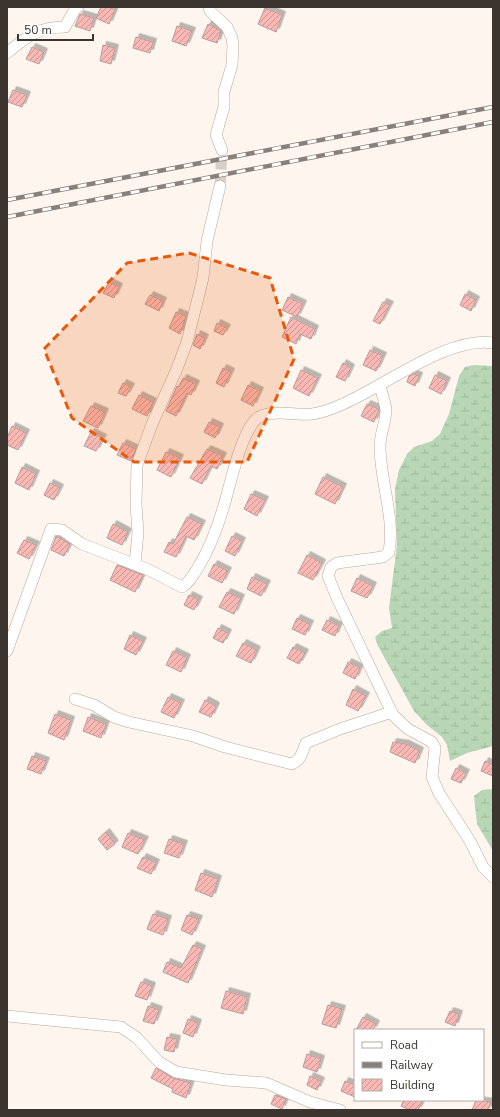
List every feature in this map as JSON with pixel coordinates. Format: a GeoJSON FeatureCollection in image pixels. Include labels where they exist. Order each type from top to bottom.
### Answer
{"type":"FeatureCollection","features":[{"type":"Feature","properties":{"kind":"street"},"geometry":{"type":"LineString","coordinates":[[7,53],[37,32],[49,27],[65,27],[75,9],[78,7]]}},
{"type":"Feature","properties":{"kind":"street"},"geometry":{"type":"LineString","coordinates":[[209,7],[210,11],[227,27],[232,38],[233,46],[232,65],[224,92],[224,107],[216,135],[222,150]]}},
{"type":"Feature","properties":{"kind":"street"},"geometry":{"type":"LineString","coordinates":[[135,564],[138,533],[136,504],[137,465],[152,424],[176,371],[187,342],[203,278],[207,241],[220,186]]}},
{"type":"Feature","properties":{"kind":"street"},"geometry":{"type":"LineString","coordinates":[[7,651],[51,529],[62,530],[82,544],[135,564],[182,587],[188,583],[206,555],[218,526],[236,461],[252,423],[260,416],[276,414],[313,414],[343,404],[380,386],[430,358],[459,346],[484,341],[493,343]]}},
{"type":"Feature","properties":{"kind":"street"},"geometry":{"type":"LineString","coordinates":[[380,386],[386,410],[380,437],[380,450],[390,519],[391,541],[389,552],[383,556],[337,563],[331,567],[328,576],[337,598],[392,712],[408,729],[432,742],[435,748],[432,777],[438,793],[470,841],[483,866],[493,877]]}},
{"type":"Feature","properties":{"kind":"street"},"geometry":{"type":"LineString","coordinates":[[75,699],[94,705],[114,717],[130,722],[193,736],[225,747],[292,764],[297,762],[301,757],[306,743],[340,729],[392,712]]}},
{"type":"Feature","properties":{"kind":"street"},"geometry":{"type":"LineString","coordinates":[[7,1016],[121,1027],[137,1038],[159,1062],[176,1072],[226,1080],[266,1083],[310,1102],[340,1110]]}},
{"type":"Feature","properties":{"kind":"highlighted area"},"geometry":{"type":"Polygon","coordinates":[[[189,253],[270,278],[294,359],[247,462],[134,462],[72,418],[44,349],[127,263],[189,253]]]}},
{"type":"Feature","properties":{"kind":"green space"},"geometry":{"type":"Polygon","coordinates":[[[474,365],[492,366],[493,368],[493,746],[467,753],[450,761],[447,745],[442,737],[427,725],[414,711],[378,646],[375,637],[382,631],[392,628],[389,608],[397,545],[395,489],[399,470],[407,454],[414,447],[432,441],[440,434],[449,414],[459,376],[465,367],[474,365]]]}},
{"type":"Feature","properties":{"kind":"green space"},"geometry":{"type":"Polygon","coordinates":[[[493,789],[493,851],[477,824],[474,796],[482,790],[493,789]]]}},
{"type":"Feature","properties":{"kind":"building"},"geometry":{"type":"Polygon","coordinates":[[[101,7],[108,7],[115,10],[109,24],[96,18],[101,7]]]}},
{"type":"Feature","properties":{"kind":"building"},"geometry":{"type":"Polygon","coordinates":[[[265,8],[282,15],[276,32],[258,24],[265,8]]]}},
{"type":"Feature","properties":{"kind":"building"},"geometry":{"type":"Polygon","coordinates":[[[80,14],[94,18],[90,31],[75,26],[80,14]]]}},
{"type":"Feature","properties":{"kind":"building"},"geometry":{"type":"Polygon","coordinates":[[[208,24],[221,31],[217,43],[202,38],[208,24]]]}},
{"type":"Feature","properties":{"kind":"building"},"geometry":{"type":"Polygon","coordinates":[[[177,26],[192,31],[186,46],[172,41],[177,26]]]}},
{"type":"Feature","properties":{"kind":"building"},"geometry":{"type":"Polygon","coordinates":[[[136,37],[153,42],[150,53],[133,48],[136,37]]]}},
{"type":"Feature","properties":{"kind":"building"},"geometry":{"type":"Polygon","coordinates":[[[103,45],[115,48],[111,64],[100,61],[103,45]]]}},
{"type":"Feature","properties":{"kind":"building"},"geometry":{"type":"Polygon","coordinates":[[[32,47],[44,52],[39,64],[26,59],[32,47]]]}},
{"type":"Feature","properties":{"kind":"building"},"geometry":{"type":"Polygon","coordinates":[[[13,90],[27,95],[22,107],[8,102],[13,90]]]}},
{"type":"Feature","properties":{"kind":"building"},"geometry":{"type":"Polygon","coordinates":[[[109,282],[119,287],[114,298],[103,293],[109,282]]]}},
{"type":"Feature","properties":{"kind":"building"},"geometry":{"type":"Polygon","coordinates":[[[465,294],[476,300],[471,311],[460,305],[465,294]]]}},
{"type":"Feature","properties":{"kind":"building"},"geometry":{"type":"Polygon","coordinates":[[[150,295],[163,301],[159,311],[145,304],[150,295]]]}},
{"type":"Feature","properties":{"kind":"building"},"geometry":{"type":"Polygon","coordinates":[[[288,297],[303,304],[297,317],[282,310],[288,297]]]}},
{"type":"Feature","properties":{"kind":"building"},"geometry":{"type":"Polygon","coordinates":[[[383,302],[390,305],[380,324],[373,321],[383,302]]]}},
{"type":"Feature","properties":{"kind":"building"},"geometry":{"type":"Polygon","coordinates":[[[176,312],[186,316],[180,334],[169,328],[176,312]]]}},
{"type":"Feature","properties":{"kind":"building"},"geometry":{"type":"Polygon","coordinates":[[[291,317],[315,329],[311,339],[300,334],[296,344],[282,337],[291,317]]]}},
{"type":"Feature","properties":{"kind":"building"},"geometry":{"type":"Polygon","coordinates":[[[217,323],[227,328],[223,335],[214,331],[217,323]]]}},
{"type":"Feature","properties":{"kind":"building"},"geometry":{"type":"Polygon","coordinates":[[[197,334],[205,338],[200,349],[193,345],[197,334]]]}},
{"type":"Feature","properties":{"kind":"building"},"geometry":{"type":"Polygon","coordinates":[[[370,350],[383,356],[376,371],[363,365],[370,350]]]}},
{"type":"Feature","properties":{"kind":"building"},"geometry":{"type":"Polygon","coordinates":[[[343,363],[351,368],[345,381],[336,377],[343,363]]]}},
{"type":"Feature","properties":{"kind":"building"},"geometry":{"type":"Polygon","coordinates":[[[223,368],[231,372],[224,387],[216,383],[223,368]]]}},
{"type":"Feature","properties":{"kind":"building"},"geometry":{"type":"Polygon","coordinates":[[[301,370],[318,378],[309,396],[293,388],[301,370]]]}},
{"type":"Feature","properties":{"kind":"building"},"geometry":{"type":"Polygon","coordinates":[[[414,374],[419,376],[415,386],[407,382],[409,376],[414,374]]]}},
{"type":"Feature","properties":{"kind":"building"},"geometry":{"type":"Polygon","coordinates":[[[435,375],[447,381],[441,394],[429,388],[435,375]]]}},
{"type":"Feature","properties":{"kind":"building"},"geometry":{"type":"Polygon","coordinates":[[[183,378],[196,384],[191,395],[187,393],[176,416],[166,411],[177,386],[179,387],[183,378]]]}},
{"type":"Feature","properties":{"kind":"building"},"geometry":{"type":"Polygon","coordinates":[[[123,383],[131,387],[126,396],[118,393],[123,383]]]}},
{"type":"Feature","properties":{"kind":"building"},"geometry":{"type":"Polygon","coordinates":[[[248,385],[260,391],[253,406],[241,400],[248,385]]]}},
{"type":"Feature","properties":{"kind":"building"},"geometry":{"type":"Polygon","coordinates":[[[139,395],[153,402],[147,416],[132,409],[139,395]]]}},
{"type":"Feature","properties":{"kind":"building"},"geometry":{"type":"Polygon","coordinates":[[[367,404],[379,409],[374,422],[361,416],[367,404]]]}},
{"type":"Feature","properties":{"kind":"building"},"geometry":{"type":"Polygon","coordinates":[[[91,406],[105,412],[98,428],[83,421],[91,406]]]}},
{"type":"Feature","properties":{"kind":"building"},"geometry":{"type":"Polygon","coordinates":[[[209,422],[220,427],[215,438],[204,432],[209,422]]]}},
{"type":"Feature","properties":{"kind":"building"},"geometry":{"type":"Polygon","coordinates":[[[12,426],[26,433],[18,450],[7,445],[7,438],[12,426]]]}},
{"type":"Feature","properties":{"kind":"building"},"geometry":{"type":"Polygon","coordinates":[[[91,432],[103,438],[96,451],[84,446],[91,432]]]}},
{"type":"Feature","properties":{"kind":"building"},"geometry":{"type":"Polygon","coordinates":[[[123,443],[136,449],[131,461],[117,455],[123,443]]]}},
{"type":"Feature","properties":{"kind":"building"},"geometry":{"type":"Polygon","coordinates":[[[207,449],[223,456],[217,469],[211,466],[202,484],[190,478],[207,449]]]}},
{"type":"Feature","properties":{"kind":"building"},"geometry":{"type":"Polygon","coordinates":[[[166,452],[180,458],[171,477],[157,470],[166,452]]]}},
{"type":"Feature","properties":{"kind":"building"},"geometry":{"type":"Polygon","coordinates":[[[22,467],[36,474],[29,490],[15,483],[22,467]]]}},
{"type":"Feature","properties":{"kind":"building"},"geometry":{"type":"Polygon","coordinates":[[[323,477],[343,487],[335,504],[315,494],[323,477]]]}},
{"type":"Feature","properties":{"kind":"building"},"geometry":{"type":"Polygon","coordinates":[[[50,483],[60,488],[54,500],[44,495],[50,483]]]}},
{"type":"Feature","properties":{"kind":"building"},"geometry":{"type":"Polygon","coordinates":[[[251,494],[265,500],[257,516],[244,509],[251,494]]]}},
{"type":"Feature","properties":{"kind":"building"},"geometry":{"type":"Polygon","coordinates":[[[187,517],[202,524],[194,540],[186,536],[176,557],[164,552],[169,542],[173,544],[187,517]]]}},
{"type":"Feature","properties":{"kind":"building"},"geometry":{"type":"Polygon","coordinates":[[[113,524],[128,532],[122,545],[107,538],[113,524]]]}},
{"type":"Feature","properties":{"kind":"building"},"geometry":{"type":"Polygon","coordinates":[[[56,536],[70,544],[64,556],[51,550],[56,536]]]}},
{"type":"Feature","properties":{"kind":"building"},"geometry":{"type":"Polygon","coordinates":[[[232,536],[242,541],[235,556],[225,551],[232,536]]]}},
{"type":"Feature","properties":{"kind":"building"},"geometry":{"type":"Polygon","coordinates":[[[24,540],[36,545],[29,559],[17,553],[24,540]]]}},
{"type":"Feature","properties":{"kind":"building"},"geometry":{"type":"Polygon","coordinates":[[[307,555],[322,563],[313,580],[298,573],[307,555]]]}},
{"type":"Feature","properties":{"kind":"building"},"geometry":{"type":"Polygon","coordinates":[[[214,564],[228,571],[222,583],[208,576],[214,564]]]}},
{"type":"Feature","properties":{"kind":"building"},"geometry":{"type":"Polygon","coordinates":[[[117,565],[143,575],[135,592],[110,580],[117,565]]]}},
{"type":"Feature","properties":{"kind":"building"},"geometry":{"type":"Polygon","coordinates":[[[252,577],[267,584],[261,596],[247,589],[252,577]]]}},
{"type":"Feature","properties":{"kind":"building"},"geometry":{"type":"Polygon","coordinates":[[[357,578],[373,586],[367,598],[351,591],[357,578]]]}},
{"type":"Feature","properties":{"kind":"building"},"geometry":{"type":"Polygon","coordinates":[[[227,592],[241,598],[234,614],[219,607],[227,592]]]}},
{"type":"Feature","properties":{"kind":"building"},"geometry":{"type":"Polygon","coordinates":[[[189,595],[199,600],[194,610],[184,605],[189,595]]]}},
{"type":"Feature","properties":{"kind":"building"},"geometry":{"type":"Polygon","coordinates":[[[297,618],[310,624],[305,635],[292,629],[297,618]]]}},
{"type":"Feature","properties":{"kind":"building"},"geometry":{"type":"Polygon","coordinates":[[[327,620],[339,626],[335,636],[322,630],[327,620]]]}},
{"type":"Feature","properties":{"kind":"building"},"geometry":{"type":"Polygon","coordinates":[[[218,628],[228,633],[223,643],[213,638],[218,628]]]}},
{"type":"Feature","properties":{"kind":"building"},"geometry":{"type":"Polygon","coordinates":[[[130,635],[143,641],[136,655],[124,649],[130,635]]]}},
{"type":"Feature","properties":{"kind":"building"},"geometry":{"type":"Polygon","coordinates":[[[243,643],[257,650],[251,663],[236,656],[243,643]]]}},
{"type":"Feature","properties":{"kind":"building"},"geometry":{"type":"Polygon","coordinates":[[[293,647],[305,653],[299,664],[287,658],[293,647]]]}},
{"type":"Feature","properties":{"kind":"building"},"geometry":{"type":"Polygon","coordinates":[[[173,651],[187,658],[181,672],[166,665],[173,651]]]}},
{"type":"Feature","properties":{"kind":"building"},"geometry":{"type":"Polygon","coordinates":[[[348,662],[360,668],[355,679],[343,673],[348,662]]]}},
{"type":"Feature","properties":{"kind":"building"},"geometry":{"type":"Polygon","coordinates":[[[353,689],[366,696],[358,711],[346,705],[353,689]]]}},
{"type":"Feature","properties":{"kind":"building"},"geometry":{"type":"Polygon","coordinates":[[[168,697],[181,703],[174,718],[161,712],[168,697]]]}},
{"type":"Feature","properties":{"kind":"building"},"geometry":{"type":"Polygon","coordinates":[[[205,700],[216,706],[211,717],[199,712],[205,700]]]}},
{"type":"Feature","properties":{"kind":"building"},"geometry":{"type":"Polygon","coordinates":[[[55,714],[71,720],[64,740],[48,733],[55,714]]]}},
{"type":"Feature","properties":{"kind":"building"},"geometry":{"type":"Polygon","coordinates":[[[88,717],[106,724],[101,738],[83,731],[88,717]]]}},
{"type":"Feature","properties":{"kind":"building"},"geometry":{"type":"Polygon","coordinates":[[[393,742],[406,744],[420,751],[415,763],[390,752],[393,742]]]}},
{"type":"Feature","properties":{"kind":"building"},"geometry":{"type":"Polygon","coordinates":[[[32,756],[46,761],[41,774],[27,769],[32,756]]]}},
{"type":"Feature","properties":{"kind":"building"},"geometry":{"type":"Polygon","coordinates":[[[485,761],[493,765],[493,776],[481,771],[485,761]]]}},
{"type":"Feature","properties":{"kind":"building"},"geometry":{"type":"Polygon","coordinates":[[[456,768],[466,773],[461,783],[451,779],[456,768]]]}},
{"type":"Feature","properties":{"kind":"building"},"geometry":{"type":"Polygon","coordinates":[[[106,832],[115,844],[107,850],[98,839],[106,832]]]}},
{"type":"Feature","properties":{"kind":"building"},"geometry":{"type":"Polygon","coordinates":[[[128,833],[145,840],[138,854],[122,847],[128,833]]]}},
{"type":"Feature","properties":{"kind":"building"},"geometry":{"type":"Polygon","coordinates":[[[169,839],[184,844],[179,858],[164,853],[169,839]]]}},
{"type":"Feature","properties":{"kind":"building"},"geometry":{"type":"Polygon","coordinates":[[[143,857],[156,863],[151,874],[137,868],[143,857]]]}},
{"type":"Feature","properties":{"kind":"building"},"geometry":{"type":"Polygon","coordinates":[[[201,873],[218,879],[212,897],[195,890],[201,873]]]}},
{"type":"Feature","properties":{"kind":"building"},"geometry":{"type":"Polygon","coordinates":[[[153,914],[168,919],[163,935],[147,929],[153,914]]]}},
{"type":"Feature","properties":{"kind":"building"},"geometry":{"type":"Polygon","coordinates":[[[187,915],[199,919],[192,935],[181,930],[187,915]]]}},
{"type":"Feature","properties":{"kind":"building"},"geometry":{"type":"Polygon","coordinates":[[[193,945],[202,949],[188,983],[163,972],[167,962],[181,968],[193,945]]]}},
{"type":"Feature","properties":{"kind":"building"},"geometry":{"type":"Polygon","coordinates":[[[141,982],[152,986],[147,1000],[135,996],[141,982]]]}},
{"type":"Feature","properties":{"kind":"building"},"geometry":{"type":"Polygon","coordinates":[[[226,991],[247,997],[243,1014],[221,1008],[226,991]]]}},
{"type":"Feature","properties":{"kind":"building"},"geometry":{"type":"Polygon","coordinates":[[[328,1005],[342,1009],[336,1028],[322,1024],[328,1005]]]}},
{"type":"Feature","properties":{"kind":"building"},"geometry":{"type":"Polygon","coordinates":[[[148,1006],[159,1010],[154,1024],[143,1021],[148,1006]]]}},
{"type":"Feature","properties":{"kind":"building"},"geometry":{"type":"Polygon","coordinates":[[[450,1011],[459,1014],[455,1026],[445,1022],[450,1011]]]}},
{"type":"Feature","properties":{"kind":"building"},"geometry":{"type":"Polygon","coordinates":[[[363,1017],[376,1024],[374,1029],[357,1029],[363,1017]]]}},
{"type":"Feature","properties":{"kind":"building"},"geometry":{"type":"Polygon","coordinates":[[[188,1019],[198,1023],[193,1037],[183,1033],[188,1019]]]}},
{"type":"Feature","properties":{"kind":"building"},"geometry":{"type":"Polygon","coordinates":[[[167,1037],[177,1039],[174,1052],[164,1050],[167,1037]]]}},
{"type":"Feature","properties":{"kind":"building"},"geometry":{"type":"Polygon","coordinates":[[[307,1054],[321,1059],[317,1072],[303,1067],[307,1054]]]}},
{"type":"Feature","properties":{"kind":"building"},"geometry":{"type":"Polygon","coordinates":[[[156,1068],[173,1078],[191,1083],[186,1098],[172,1092],[173,1089],[151,1078],[156,1068]]]}},
{"type":"Feature","properties":{"kind":"building"},"geometry":{"type":"Polygon","coordinates":[[[310,1076],[321,1081],[317,1090],[307,1085],[310,1076]]]}},
{"type":"Feature","properties":{"kind":"building"},"geometry":{"type":"Polygon","coordinates":[[[345,1081],[354,1085],[354,1097],[341,1091],[345,1081]]]}},
{"type":"Feature","properties":{"kind":"building"},"geometry":{"type":"Polygon","coordinates":[[[275,1095],[286,1099],[282,1109],[271,1104],[275,1095]]]}},
{"type":"Feature","properties":{"kind":"building"},"geometry":{"type":"Polygon","coordinates":[[[404,1101],[422,1101],[418,1110],[410,1110],[401,1106],[404,1101]]]}},
{"type":"Feature","properties":{"kind":"building"},"geometry":{"type":"Polygon","coordinates":[[[476,1101],[491,1102],[488,1110],[472,1110],[476,1101]]]}},
{"type":"Feature","properties":{"kind":"tunnel"},"geometry":{"type":"LineString","coordinates":[[220,186],[222,150]]}},
{"type":"Feature","properties":{"kind":"railway"},"geometry":{"type":"LineString","coordinates":[[7,200],[493,107]]}},
{"type":"Feature","properties":{"kind":"railway"},"geometry":{"type":"LineString","coordinates":[[7,217],[493,122]]}}]}
